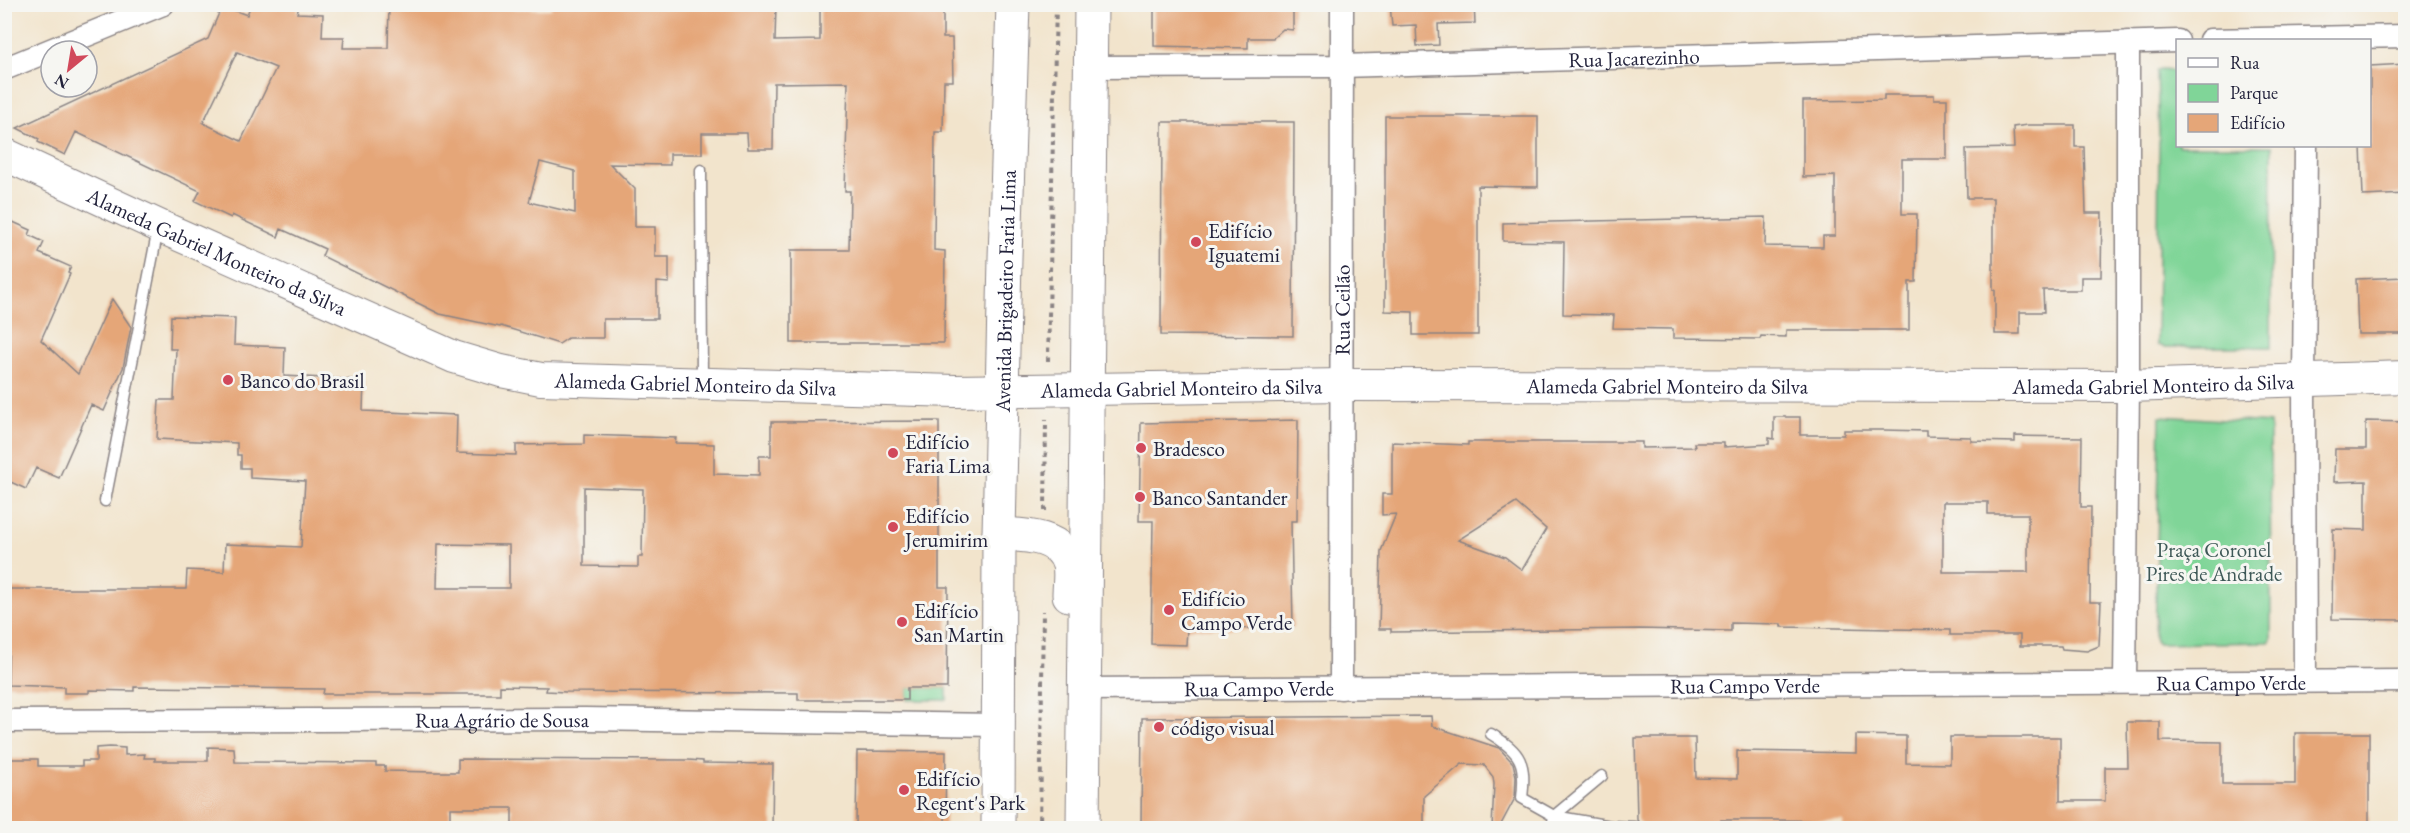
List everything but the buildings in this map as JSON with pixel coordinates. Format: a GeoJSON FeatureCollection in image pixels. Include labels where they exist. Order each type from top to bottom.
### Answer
{"type":"FeatureCollection","features":[{"type":"Feature","properties":{"kind":"highway","name":"Avenida Brigadeiro Faria Lima"},"geometry":{"type":"LineString","coordinates":[[998,828],[999,534],[1013,4]]}},
{"type":"Feature","properties":{"kind":"highway"},"geometry":{"type":"LineString","coordinates":[[1083,828],[1091,4]]}},
{"type":"Feature","properties":{"kind":"highway"},"geometry":{"type":"LineString","coordinates":[[999,534],[1029,536],[1055,545],[1064,553],[1069,566],[1069,605],[1084,624]]}},
{"type":"Feature","properties":{"kind":"street"},"geometry":{"type":"LineString","coordinates":[[4,69],[163,4]]}},
{"type":"Feature","properties":{"kind":"street","name":"Rua Ceilão"},"geometry":{"type":"LineString","coordinates":[[1341,688],[1342,4]]}},
{"type":"Feature","properties":{"kind":"street"},"geometry":{"type":"LineString","coordinates":[[2307,39],[2406,36]]}},
{"type":"Feature","properties":{"kind":"street","name":"Rua Jacarezinho"},"geometry":{"type":"LineString","coordinates":[[1090,67],[1342,66],[2176,41]]}},
{"type":"Feature","properties":{"kind":"street"},"geometry":{"type":"LineString","coordinates":[[2125,682],[2128,42]]}},
{"type":"Feature","properties":{"kind":"street"},"geometry":{"type":"LineString","coordinates":[[2305,681],[2306,147]]}},
{"type":"Feature","properties":{"kind":"street","name":"Alameda Gabriel Monteiro da Silva"},"geometry":{"type":"LineString","coordinates":[[4,154],[159,226],[454,357],[501,371],[541,379],[702,385],[1002,391],[1343,385],[2128,387],[2406,377]]}},
{"type":"Feature","properties":{"kind":"street","name":"Rua Campo Verde"},"geometry":{"type":"LineString","coordinates":[[1083,689],[2406,681]]}},
{"type":"Feature","properties":{"kind":"street","name":"Rua Agrário de Sousa"},"geometry":{"type":"LineString","coordinates":[[4,721],[585,719],[999,725]]}},
{"type":"Feature","properties":{"kind":"lane"},"geometry":{"type":"LineString","coordinates":[[702,170],[702,385]]}},
{"type":"Feature","properties":{"kind":"lane"},"geometry":{"type":"LineString","coordinates":[[105,501],[159,226]]}},
{"type":"Feature","properties":{"kind":"lane"},"geometry":{"type":"LineString","coordinates":[[1491,734],[1508,744],[1520,756],[1525,775],[1522,798],[1554,816],[1611,826],[1634,827]]}},
{"type":"Feature","properties":{"kind":"lane"},"geometry":{"type":"LineString","coordinates":[[1552,828],[1554,816],[1602,776]]}},
{"type":"Feature","properties":{"kind":"green space"},"geometry":{"type":"Polygon","coordinates":[[[2157,71],[2176,71],[2176,147],[2272,147],[2271,347],[2164,347],[2157,345],[2159,139],[2157,71]]]}},
{"type":"Feature","properties":{"kind":"green space","name":"Praça Coronel Pires de Andrade"},"geometry":{"type":"Polygon","coordinates":[[[2160,416],[2270,423],[2271,640],[2269,642],[2158,644],[2155,641],[2160,416]]]}},
{"type":"Feature","properties":{"kind":"green space"},"geometry":{"type":"Polygon","coordinates":[[[907,688],[947,688],[947,700],[907,700],[907,688]]]}},
{"type":"Feature","properties":{"kind":"place","name":"Edifício Iguatemi"},"geometry":{"type":"Point","coordinates":[1196,242]}},
{"type":"Feature","properties":{"kind":"place","name":"Banco do Brasil"},"geometry":{"type":"Point","coordinates":[228,380]}},
{"type":"Feature","properties":{"kind":"place","name":"Bradesco"},"geometry":{"type":"Point","coordinates":[1141,448]}},
{"type":"Feature","properties":{"kind":"place","name":"Edifício Faria Lima"},"geometry":{"type":"Point","coordinates":[893,453]}},
{"type":"Feature","properties":{"kind":"place","name":"Banco Santander"},"geometry":{"type":"Point","coordinates":[1140,497]}},
{"type":"Feature","properties":{"kind":"place","name":"Edifício Jerumirim"},"geometry":{"type":"Point","coordinates":[893,527]}},
{"type":"Feature","properties":{"kind":"place","name":"Edifício Campo Verde"},"geometry":{"type":"Point","coordinates":[1169,610]}},
{"type":"Feature","properties":{"kind":"place","name":"Edifício San Martin"},"geometry":{"type":"Point","coordinates":[902,622]}},
{"type":"Feature","properties":{"kind":"place","name":"código visual"},"geometry":{"type":"Point","coordinates":[1159,727]}},
{"type":"Feature","properties":{"kind":"place","name":"Edifício Regent's Park"},"geometry":{"type":"Point","coordinates":[904,790]}}]}
